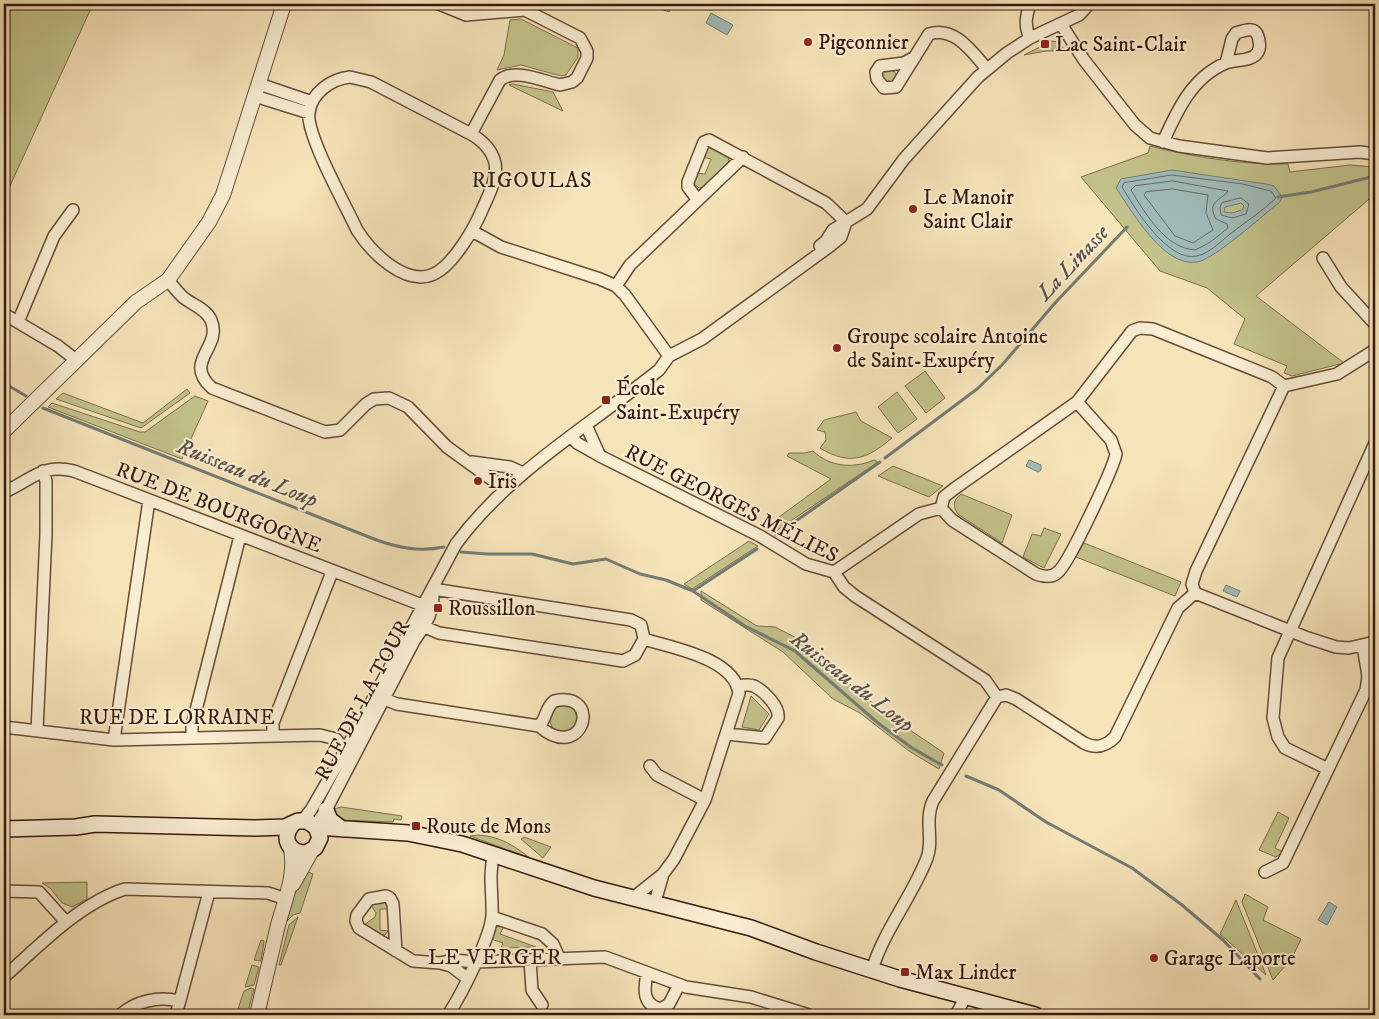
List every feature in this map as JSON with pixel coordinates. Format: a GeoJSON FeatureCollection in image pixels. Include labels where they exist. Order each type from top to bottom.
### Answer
{"type":"FeatureCollection","features":[{"type":"Feature","properties":{"kind":"main road"},"geometry":{"type":"LineString","coordinates":[[326,810],[330,820],[345,829]]}},
{"type":"Feature","properties":{"kind":"main road"},"geometry":{"type":"LineString","coordinates":[[4,830],[68,828],[95,824],[255,828],[306,825],[415,834],[448,840],[594,888],[752,928],[872,970],[965,998],[1035,1015]]}},
{"type":"Feature","properties":{"kind":"main road"},"geometry":{"type":"LineString","coordinates":[[290,847],[287,834],[306,825]]}},
{"type":"Feature","properties":{"kind":"main road"},"geometry":{"type":"LineString","coordinates":[[306,825],[319,832],[315,848]]}},
{"type":"Feature","properties":{"kind":"main road"},"geometry":{"type":"LineString","coordinates":[[255,828],[301,854],[315,848],[328,837],[345,829]]}},
{"type":"Feature","properties":{"kind":"street"},"geometry":{"type":"LineString","coordinates":[[4,431],[136,302],[168,280],[208,222],[219,202],[284,4]]}},
{"type":"Feature","properties":{"kind":"street"},"geometry":{"type":"LineString","coordinates":[[439,4],[466,15],[525,10],[580,38],[587,51],[587,58],[577,78],[566,84],[560,85],[521,75],[504,77],[500,80],[472,134]]}},
{"type":"Feature","properties":{"kind":"street"},"geometry":{"type":"LineString","coordinates":[[1030,4],[1026,16],[1026,29],[1030,38]]}},
{"type":"Feature","properties":{"kind":"street"},"geometry":{"type":"LineString","coordinates":[[472,231],[502,248],[600,279],[616,286],[625,295],[669,356],[692,344],[698,335],[826,241],[833,230],[867,209],[918,142],[988,69],[1030,38],[1062,27],[1080,15],[1089,4]]}},
{"type":"Feature","properties":{"kind":"street"},"geometry":{"type":"LineString","coordinates":[[1062,27],[1084,60],[1135,125],[1150,138],[1163,142],[1267,158],[1360,152],[1375,154]]}},
{"type":"Feature","properties":{"kind":"street"},"geometry":{"type":"LineString","coordinates":[[915,57],[929,34],[946,32],[964,44],[988,69]]}},
{"type":"Feature","properties":{"kind":"street"},"geometry":{"type":"LineString","coordinates":[[1163,142],[1184,98],[1196,85],[1226,63]]}},
{"type":"Feature","properties":{"kind":"street"},"geometry":{"type":"LineString","coordinates":[[339,79],[360,79],[472,134],[485,144],[491,153],[495,172],[493,182],[472,231],[452,258],[434,274],[412,275],[385,262],[364,241],[357,230],[313,135],[310,108],[329,83],[339,79]]}},
{"type":"Feature","properties":{"kind":"street"},"geometry":{"type":"LineString","coordinates":[[257,90],[310,108]]}},
{"type":"Feature","properties":{"kind":"street"},"geometry":{"type":"LineString","coordinates":[[697,199],[688,187],[688,182],[704,142],[714,141],[826,203],[846,222]]}},
{"type":"Feature","properties":{"kind":"street"},"geometry":{"type":"LineString","coordinates":[[616,286],[630,265],[743,157]]}},
{"type":"Feature","properties":{"kind":"street"},"geometry":{"type":"LineString","coordinates":[[18,322],[54,236],[73,210]]}},
{"type":"Feature","properties":{"kind":"street"},"geometry":{"type":"LineString","coordinates":[[1323,258],[1340,287],[1375,324]]}},
{"type":"Feature","properties":{"kind":"street"},"geometry":{"type":"LineString","coordinates":[[168,280],[178,292],[207,313],[211,319],[213,334],[202,358],[200,372],[212,388],[325,432],[340,430],[366,404],[374,399],[389,398],[408,408],[447,447],[505,489]]}},
{"type":"Feature","properties":{"kind":"street"},"geometry":{"type":"LineString","coordinates":[[4,314],[58,346],[76,360]]}},
{"type":"Feature","properties":{"kind":"street"},"geometry":{"type":"LineString","coordinates":[[941,508],[944,497],[954,489],[1076,402],[1126,336],[1140,328],[1153,329],[1263,373],[1284,386],[1337,374],[1375,350]]}},
{"type":"Feature","properties":{"kind":"street","name":"RUE DE LA TOUR"},"geometry":{"type":"LineString","coordinates":[[306,825],[326,810],[414,641],[419,626],[422,605],[433,589],[456,544],[505,489],[523,473],[659,370],[669,356]]}},
{"type":"Feature","properties":{"kind":"street"},"geometry":{"type":"LineString","coordinates":[[1284,386],[1196,571],[1192,584],[1195,593],[1336,647],[1349,648],[1375,642]]}},
{"type":"Feature","properties":{"kind":"street"},"geometry":{"type":"LineString","coordinates":[[941,508],[952,520],[1036,574],[1044,577],[1058,573],[1069,556],[1116,454],[1111,440],[1076,402]]}},
{"type":"Feature","properties":{"kind":"street","name":"RUE GEORGES MÉLIES"},"geometry":{"type":"LineString","coordinates":[[586,425],[600,456]]}},
{"type":"Feature","properties":{"kind":"street","name":"RUE GEORGES MÉLIES"},"geometry":{"type":"LineString","coordinates":[[571,436],[577,443],[600,456],[760,536],[806,564],[834,572],[844,588],[854,596],[985,680],[997,697]]}},
{"type":"Feature","properties":{"kind":"street"},"geometry":{"type":"LineString","coordinates":[[1328,769],[1285,748],[1275,729],[1273,718],[1278,658],[1329,540],[1375,443]]}},
{"type":"Feature","properties":{"kind":"street"},"geometry":{"type":"LineString","coordinates":[[468,461],[510,467],[523,473]]}},
{"type":"Feature","properties":{"kind":"street","name":"RUE DE BOURGOGNE"},"geometry":{"type":"LineString","coordinates":[[4,492],[43,471],[54,468],[74,471],[332,572],[422,605]]}},
{"type":"Feature","properties":{"kind":"street"},"geometry":{"type":"LineString","coordinates":[[37,731],[46,534],[46,481],[43,471]]}},
{"type":"Feature","properties":{"kind":"street"},"geometry":{"type":"LineString","coordinates":[[114,740],[149,500]]}},
{"type":"Feature","properties":{"kind":"street"},"geometry":{"type":"LineString","coordinates":[[834,572],[920,514],[941,508]]}},
{"type":"Feature","properties":{"kind":"street"},"geometry":{"type":"LineString","coordinates":[[192,738],[194,716],[240,536]]}},
{"type":"Feature","properties":{"kind":"street"},"geometry":{"type":"LineString","coordinates":[[273,735],[273,723],[332,572]]}},
{"type":"Feature","properties":{"kind":"street"},"geometry":{"type":"LineString","coordinates":[[419,626],[439,633],[623,661],[635,655],[644,639],[641,626],[632,620],[433,589]]}},
{"type":"Feature","properties":{"kind":"street","name":"RUE DE LA TOUR"},"geometry":{"type":"LineString","coordinates":[[306,825],[311,810],[345,751],[419,626],[434,606],[433,589]]}},
{"type":"Feature","properties":{"kind":"street"},"geometry":{"type":"LineString","coordinates":[[872,970],[880,946],[928,856],[929,813],[932,801],[997,697],[1006,695],[1016,700],[1092,747],[1100,747],[1109,743],[1120,729],[1178,608],[1195,593]]}},
{"type":"Feature","properties":{"kind":"street"},"geometry":{"type":"LineString","coordinates":[[633,898],[663,874],[674,859],[705,800],[736,705],[738,686],[733,677],[709,660],[644,639]]}},
{"type":"Feature","properties":{"kind":"street"},"geometry":{"type":"LineString","coordinates":[[1265,872],[1283,863],[1366,690],[1368,676],[1363,646]]}},
{"type":"Feature","properties":{"kind":"street"},"geometry":{"type":"LineString","coordinates":[[727,734],[765,738],[778,718],[776,707],[756,687],[752,685],[738,686]]}},
{"type":"Feature","properties":{"kind":"street"},"geometry":{"type":"LineString","coordinates":[[384,699],[396,704],[539,726]]}},
{"type":"Feature","properties":{"kind":"street","name":"RUE DE LORRAINE"},"geometry":{"type":"LineString","coordinates":[[4,727],[114,740],[273,735],[330,736],[339,742],[345,751]]}},
{"type":"Feature","properties":{"kind":"street"},"geometry":{"type":"LineString","coordinates":[[650,766],[657,775],[705,800]]}},
{"type":"Feature","properties":{"kind":"street"},"geometry":{"type":"LineString","coordinates":[[259,1015],[288,894],[293,865],[290,847]]}},
{"type":"Feature","properties":{"kind":"street"},"geometry":{"type":"LineString","coordinates":[[288,894],[315,848]]}},
{"type":"Feature","properties":{"kind":"street"},"geometry":{"type":"LineString","coordinates":[[448,1015],[476,962],[487,935],[492,917],[491,864],[494,854]]}},
{"type":"Feature","properties":{"kind":"street"},"geometry":{"type":"LineString","coordinates":[[655,902],[663,874]]}},
{"type":"Feature","properties":{"kind":"street"},"geometry":{"type":"LineString","coordinates":[[4,977],[66,922],[114,893],[125,890],[288,894]]}},
{"type":"Feature","properties":{"kind":"street"},"geometry":{"type":"LineString","coordinates":[[4,891],[39,892],[66,922]]}},
{"type":"Feature","properties":{"kind":"street"},"geometry":{"type":"LineString","coordinates":[[176,1015],[208,892]]}},
{"type":"Feature","properties":{"kind":"street"},"geometry":{"type":"LineString","coordinates":[[396,951],[390,898],[380,896],[369,899],[357,915],[356,921],[359,928],[396,951],[413,961],[440,963],[451,966],[467,978]]}},
{"type":"Feature","properties":{"kind":"street"},"geometry":{"type":"LineString","coordinates":[[492,917],[542,934],[552,944],[559,958]]}},
{"type":"Feature","properties":{"kind":"street"},"geometry":{"type":"LineString","coordinates":[[440,963],[453,960],[476,962],[605,957],[679,985],[746,996],[809,1015]]}},
{"type":"Feature","properties":{"kind":"street"},"geometry":{"type":"LineString","coordinates":[[530,960],[532,990],[542,1005]]}},
{"type":"Feature","properties":{"kind":"street"},"geometry":{"type":"LineString","coordinates":[[647,973],[645,995],[647,1002],[653,1008],[661,1009],[668,1004],[679,985]]}},
{"type":"Feature","properties":{"kind":"street"},"geometry":{"type":"LineString","coordinates":[[120,1015],[135,1005],[151,1000],[167,998],[179,1001]]}},
{"type":"Feature","properties":{"kind":"street"},"geometry":{"type":"LineString","coordinates":[[956,1015],[965,998]]}},
{"type":"Feature","properties":{"kind":"shaded area"},"geometry":{"type":"Polygon","coordinates":[[[4,4],[93,4],[4,199],[4,4]]]}},
{"type":"Feature","properties":{"kind":"shaded area"},"geometry":{"type":"Polygon","coordinates":[[[648,4],[673,4],[669,12],[648,4]]]}},
{"type":"Feature","properties":{"kind":"shaded area"},"geometry":{"type":"Polygon","coordinates":[[[521,19],[578,48],[578,57],[566,75],[561,76],[521,65],[497,70],[504,55],[510,20],[521,19]]]}},
{"type":"Feature","properties":{"kind":"shaded area"},"geometry":{"type":"Polygon","coordinates":[[[1052,41],[1058,42],[1066,51],[1046,51],[1024,55],[1052,41]]]}},
{"type":"Feature","properties":{"kind":"shaded area"},"geometry":{"type":"Polygon","coordinates":[[[886,69],[892,69],[896,76],[892,83],[886,83],[882,79],[882,73],[886,69]]]}},
{"type":"Feature","properties":{"kind":"shaded area"},"geometry":{"type":"Polygon","coordinates":[[[513,84],[553,92],[563,111],[509,85],[513,84]]]}},
{"type":"Feature","properties":{"kind":"shaded area"},"geometry":{"type":"Polygon","coordinates":[[[1150,146],[1218,160],[1288,164],[1290,172],[1350,165],[1375,167],[1375,194],[1256,296],[1344,363],[1292,376],[1284,373],[1287,366],[1234,344],[1245,319],[1207,288],[1160,271],[1081,177],[1148,153],[1150,146]]]}},
{"type":"Feature","properties":{"kind":"shaded area"},"geometry":{"type":"Polygon","coordinates":[[[708,147],[728,156],[729,161],[704,187],[699,188],[693,183],[696,173],[705,174],[711,159],[702,157],[708,147]]]}},
{"type":"Feature","properties":{"kind":"shaded area"},"geometry":{"type":"Polygon","coordinates":[[[925,371],[945,398],[926,413],[905,386],[925,371]]]}},
{"type":"Feature","properties":{"kind":"shaded area"},"geometry":{"type":"Polygon","coordinates":[[[187,389],[190,393],[141,428],[56,399],[63,393],[143,423],[187,389]]]}},
{"type":"Feature","properties":{"kind":"shaded area"},"geometry":{"type":"Polygon","coordinates":[[[897,392],[917,419],[898,433],[878,407],[897,392]]]}},
{"type":"Feature","properties":{"kind":"shaded area"},"geometry":{"type":"Polygon","coordinates":[[[195,396],[208,401],[182,459],[48,407],[52,403],[145,432],[195,396]]]}},
{"type":"Feature","properties":{"kind":"shaded area"},"geometry":{"type":"Polygon","coordinates":[[[856,412],[861,421],[892,438],[874,451],[858,458],[840,457],[820,448],[826,440],[825,432],[817,430],[824,420],[856,412]]]}},
{"type":"Feature","properties":{"kind":"shaded area"},"geometry":{"type":"Polygon","coordinates":[[[813,451],[827,460],[842,465],[858,465],[874,460],[878,462],[773,533],[764,528],[831,479],[787,456],[789,453],[813,451]]]}},
{"type":"Feature","properties":{"kind":"shaded area"},"geometry":{"type":"Polygon","coordinates":[[[893,466],[943,486],[929,497],[878,476],[893,466]]]}},
{"type":"Feature","properties":{"kind":"shaded area"},"geometry":{"type":"Polygon","coordinates":[[[961,494],[1012,515],[1002,543],[959,515],[954,504],[961,494]]]}},
{"type":"Feature","properties":{"kind":"shaded area"},"geometry":{"type":"Polygon","coordinates":[[[1044,528],[1061,534],[1044,568],[1023,557],[1032,534],[1041,536],[1044,528]]]}},
{"type":"Feature","properties":{"kind":"shaded area"},"geometry":{"type":"Polygon","coordinates":[[[749,541],[758,546],[692,589],[684,584],[749,541]]]}},
{"type":"Feature","properties":{"kind":"shaded area"},"geometry":{"type":"Polygon","coordinates":[[[1084,543],[1181,582],[1175,596],[1076,557],[1084,543]]]}},
{"type":"Feature","properties":{"kind":"shaded area"},"geometry":{"type":"Polygon","coordinates":[[[701,591],[757,626],[775,627],[808,644],[833,670],[886,714],[944,753],[939,769],[909,751],[860,713],[833,699],[783,652],[701,600],[701,591]]]}},
{"type":"Feature","properties":{"kind":"shaded area"},"geometry":{"type":"Polygon","coordinates":[[[751,696],[769,714],[759,730],[742,727],[751,696]]]}},
{"type":"Feature","properties":{"kind":"shaded area"},"geometry":{"type":"Polygon","coordinates":[[[565,704],[574,708],[578,720],[568,730],[554,731],[549,719],[554,709],[565,704]]]}},
{"type":"Feature","properties":{"kind":"shaded area"},"geometry":{"type":"Polygon","coordinates":[[[341,807],[402,816],[401,820],[394,819],[393,822],[340,820],[334,809],[341,807]]]}},
{"type":"Feature","properties":{"kind":"shaded area"},"geometry":{"type":"Polygon","coordinates":[[[1278,812],[1289,818],[1275,848],[1283,852],[1276,857],[1259,850],[1278,812]]]}},
{"type":"Feature","properties":{"kind":"shaded area"},"geometry":{"type":"Polygon","coordinates":[[[479,835],[506,842],[530,858],[470,836],[479,835]]]}},
{"type":"Feature","properties":{"kind":"shaded area"},"geometry":{"type":"Polygon","coordinates":[[[524,837],[551,847],[543,858],[521,839],[524,837]]]}},
{"type":"Feature","properties":{"kind":"shaded area"},"geometry":{"type":"Polygon","coordinates":[[[306,871],[313,874],[300,913],[293,915],[286,922],[291,902],[306,871]]]}},
{"type":"Feature","properties":{"kind":"shaded area"},"geometry":{"type":"Polygon","coordinates":[[[87,882],[87,899],[72,907],[62,903],[50,888],[42,883],[87,882]]]}},
{"type":"Feature","properties":{"kind":"shaded area"},"geometry":{"type":"Polygon","coordinates":[[[1245,894],[1268,907],[1263,920],[1301,939],[1292,958],[1273,980],[1242,902],[1245,894]]]}},
{"type":"Feature","properties":{"kind":"shaded area"},"geometry":{"type":"Polygon","coordinates":[[[1236,900],[1266,975],[1220,934],[1236,900]]]}},
{"type":"Feature","properties":{"kind":"shaded area"},"geometry":{"type":"Polygon","coordinates":[[[374,902],[386,903],[389,909],[380,909],[380,930],[388,931],[385,935],[379,935],[364,925],[375,917],[376,913],[371,905],[374,902]]]}},
{"type":"Feature","properties":{"kind":"shaded area"},"geometry":{"type":"Polygon","coordinates":[[[298,917],[281,965],[279,965],[289,925],[298,917]]]}},
{"type":"Feature","properties":{"kind":"shaded area"},"geometry":{"type":"Polygon","coordinates":[[[496,924],[504,926],[500,934],[536,947],[501,948],[503,943],[491,939],[496,924]]]}},
{"type":"Feature","properties":{"kind":"shaded area"},"geometry":{"type":"Polygon","coordinates":[[[261,940],[264,941],[261,961],[254,960],[261,940]]]}},
{"type":"Feature","properties":{"kind":"shaded area"},"geometry":{"type":"Polygon","coordinates":[[[252,965],[259,967],[254,985],[245,987],[252,965]]]}},
{"type":"Feature","properties":{"kind":"shaded area"},"geometry":{"type":"Polygon","coordinates":[[[251,988],[254,989],[247,1015],[236,1015],[244,991],[251,988]]]}},
{"type":"Feature","properties":{"kind":"water"},"geometry":{"type":"Polygon","coordinates":[[[711,13],[733,25],[727,35],[706,23],[711,13]]]}},
{"type":"Feature","properties":{"kind":"water"},"geometry":{"type":"Polygon","coordinates":[[[1172,170],[1266,184],[1274,186],[1282,197],[1280,202],[1215,253],[1197,262],[1185,261],[1173,256],[1150,236],[1116,188],[1121,179],[1172,170]],[[1241,203],[1225,207],[1224,212],[1232,213],[1242,210],[1244,206],[1241,203]]]}},
{"type":"Feature","properties":{"kind":"water"},"geometry":{"type":"Polygon","coordinates":[[[1029,460],[1041,465],[1041,470],[1038,472],[1026,466],[1029,460]]]}},
{"type":"Feature","properties":{"kind":"water"},"geometry":{"type":"Polygon","coordinates":[[[1226,585],[1240,591],[1237,597],[1223,591],[1226,585]]]}},
{"type":"Feature","properties":{"kind":"water"},"geometry":{"type":"Polygon","coordinates":[[[1329,902],[1337,907],[1327,925],[1318,920],[1329,902]]]}},
{"type":"Feature","properties":{"kind":"waterway","name":"La Linasse"},"geometry":{"type":"LineString","coordinates":[[1278,197],[1311,192],[1375,176]]}},
{"type":"Feature","properties":{"kind":"waterway","name":"La Linasse"},"geometry":{"type":"LineString","coordinates":[[885,458],[977,389],[1002,365],[1055,303],[1127,227]]}},
{"type":"Feature","properties":{"kind":"waterway"},"geometry":{"type":"LineString","coordinates":[[4,383],[26,396]]}},
{"type":"Feature","properties":{"kind":"waterway","name":"Ruisseau du Loup"},"geometry":{"type":"LineString","coordinates":[[43,408],[383,542],[417,549],[444,547]]}},
{"type":"Feature","properties":{"kind":"waterway","name":"La Linasse"},"geometry":{"type":"LineString","coordinates":[[776,535],[880,462]]}},
{"type":"Feature","properties":{"kind":"waterway","name":"La Linasse"},"geometry":{"type":"LineString","coordinates":[[693,591],[757,549]]}},
{"type":"Feature","properties":{"kind":"waterway","name":"Ruisseau du Loup"},"geometry":{"type":"LineString","coordinates":[[461,552],[532,554],[573,564],[606,559],[640,574],[666,580],[693,591],[745,626],[795,651],[878,723],[912,748],[942,765]]}},
{"type":"Feature","properties":{"kind":"waterway","name":"Ruisseau du Loup"},"geometry":{"type":"LineString","coordinates":[[966,776],[999,790],[1046,822],[1132,868],[1182,905],[1223,940],[1260,979]]}},
{"type":"Feature","properties":{"kind":"place","name":"Pigeonnier"},"geometry":{"type":"Point","coordinates":[808,42]}},
{"type":"Feature","properties":{"kind":"place","name":"Lac Saint-Clair"},"geometry":{"type":"Point","coordinates":[1045,44]}},
{"type":"Feature","properties":{"kind":"place","name":"Le Manoir Saint Clair"},"geometry":{"type":"Point","coordinates":[913,209]}},
{"type":"Feature","properties":{"kind":"place","name":"Groupe scolaire Antoine de Saint-Exupéry"},"geometry":{"type":"Point","coordinates":[837,348]}},
{"type":"Feature","properties":{"kind":"place","name":"École Saint-Exupéry"},"geometry":{"type":"Point","coordinates":[606,400]}},
{"type":"Feature","properties":{"kind":"place","name":"Iris"},"geometry":{"type":"Point","coordinates":[478,481]}},
{"type":"Feature","properties":{"kind":"place","name":"Roussillon"},"geometry":{"type":"Point","coordinates":[438,608]}},
{"type":"Feature","properties":{"kind":"place","name":"Route de Mons"},"geometry":{"type":"Point","coordinates":[416,826]}},
{"type":"Feature","properties":{"kind":"place","name":"Garage Laporte"},"geometry":{"type":"Point","coordinates":[1154,958]}},
{"type":"Feature","properties":{"kind":"place","name":"Max Linder"},"geometry":{"type":"Point","coordinates":[905,972]}},
{"type":"Feature","properties":{"kind":"district","name":"RIGOULAS"},"geometry":{"type":"Point","coordinates":[532,179]}},
{"type":"Feature","properties":{"kind":"district","name":"LE VERGER"},"geometry":{"type":"Point","coordinates":[495,956]}}]}
